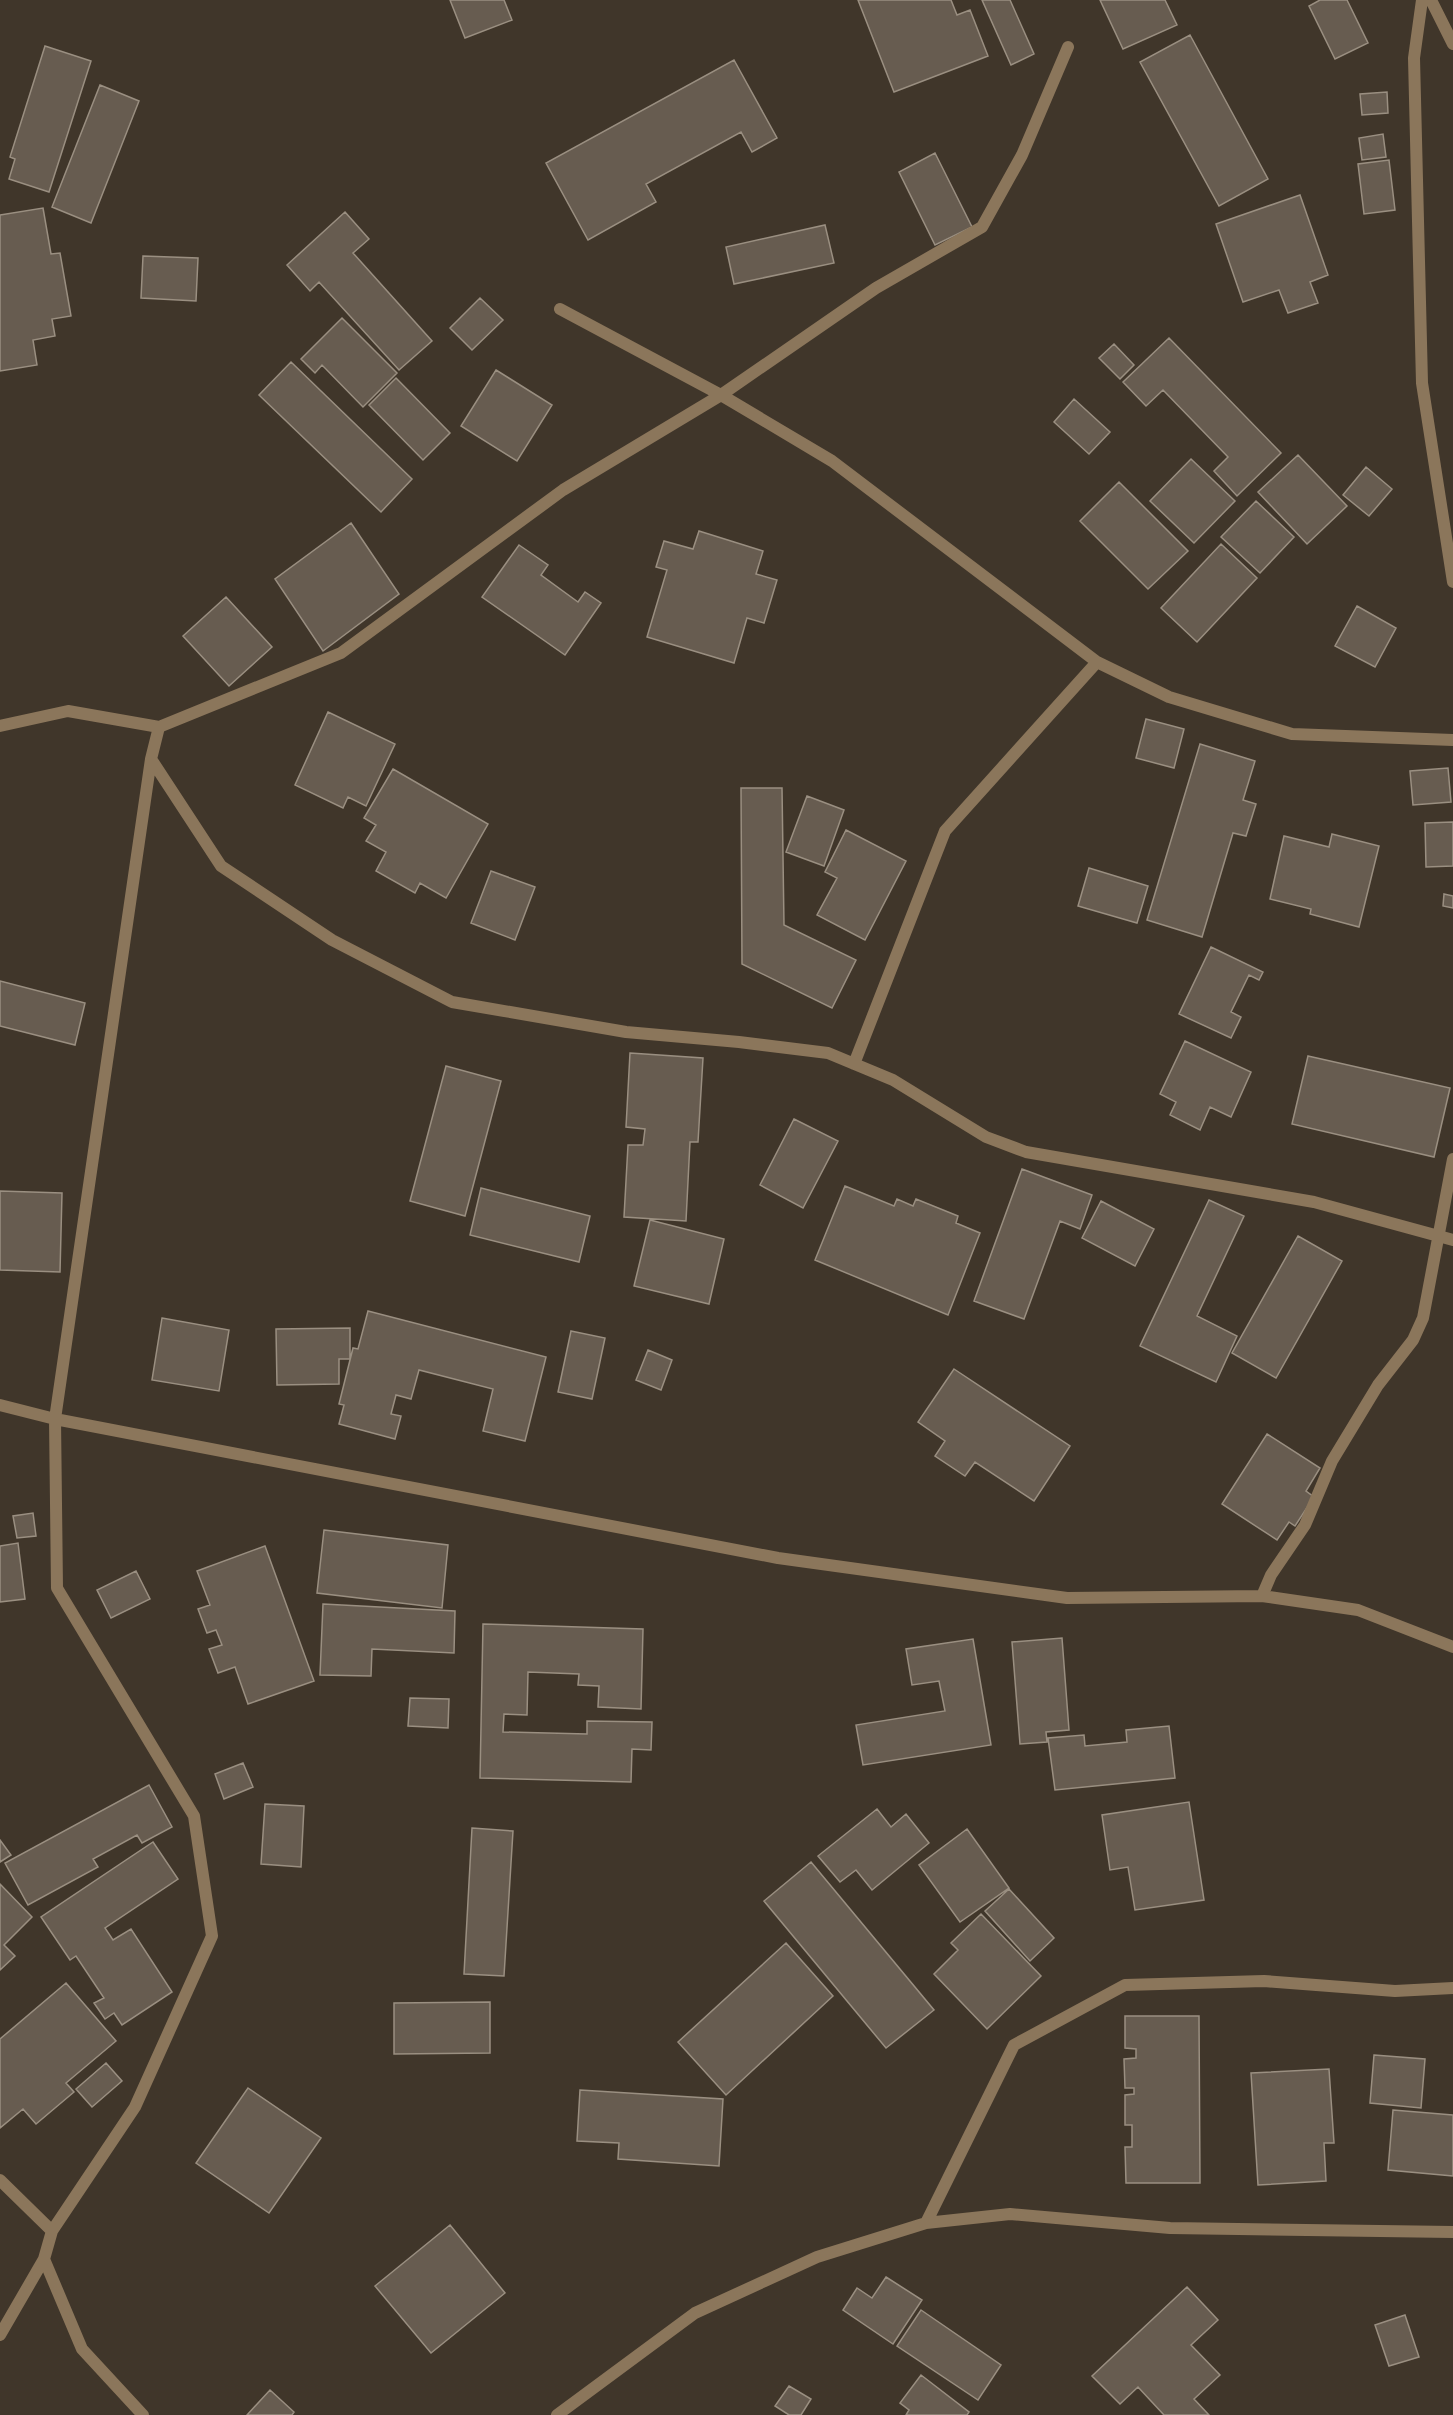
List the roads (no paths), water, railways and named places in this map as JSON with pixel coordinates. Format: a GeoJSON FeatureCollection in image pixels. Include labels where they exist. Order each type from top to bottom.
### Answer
{"type":"FeatureCollection","features":[{"type":"Feature","properties":{"kind":"street"},"geometry":{"type":"LineString","coordinates":[[1422,0],[1414,58],[1422,383],[1453,582]]}},
{"type":"Feature","properties":{"kind":"street"},"geometry":{"type":"LineString","coordinates":[[1431,0],[1453,44]]}},
{"type":"Feature","properties":{"kind":"street"},"geometry":{"type":"LineString","coordinates":[[0,726],[68,711],[159,727],[341,653],[563,490],[721,395],[876,288],[982,227],[1022,155],[1068,47]]}},
{"type":"Feature","properties":{"kind":"street"},"geometry":{"type":"LineString","coordinates":[[560,309],[721,395],[832,461],[1097,662],[1169,698],[1292,734],[1453,740]]}},
{"type":"Feature","properties":{"kind":"street"},"geometry":{"type":"LineString","coordinates":[[854,1064],[945,831],[1097,662]]}},
{"type":"Feature","properties":{"kind":"street"},"geometry":{"type":"LineString","coordinates":[[0,2334],[45,2259],[52,2231],[135,2107],[212,1936],[194,1816],[57,1588],[55,1419],[150,759],[159,727]]}},
{"type":"Feature","properties":{"kind":"street"},"geometry":{"type":"LineString","coordinates":[[150,759],[221,866],[332,940],[452,1002],[626,1032],[828,1053],[893,1080],[986,1137],[1026,1152],[1314,1202],[1453,1240]]}},
{"type":"Feature","properties":{"kind":"street"},"geometry":{"type":"LineString","coordinates":[[1262,1596],[1271,1575],[1305,1525],[1332,1461],[1378,1385],[1413,1340],[1423,1318],[1453,1159]]}},
{"type":"Feature","properties":{"kind":"street"},"geometry":{"type":"LineString","coordinates":[[0,1405],[55,1419],[778,1558],[1067,1598],[1262,1596],[1358,1610],[1453,1647]]}},
{"type":"Feature","properties":{"kind":"street"},"geometry":{"type":"LineString","coordinates":[[926,2223],[1014,2045],[1125,1985],[1264,1981],[1395,1991],[1453,1988]]}},
{"type":"Feature","properties":{"kind":"street"},"geometry":{"type":"LineString","coordinates":[[0,2180],[52,2231]]}},
{"type":"Feature","properties":{"kind":"street"},"geometry":{"type":"LineString","coordinates":[[560,2414],[695,2313],[817,2257],[926,2223],[1010,2214],[1170,2228],[1453,2232]]}},
{"type":"Feature","properties":{"kind":"street"},"geometry":{"type":"LineString","coordinates":[[45,2259],[82,2349],[143,2415]]}}]}
